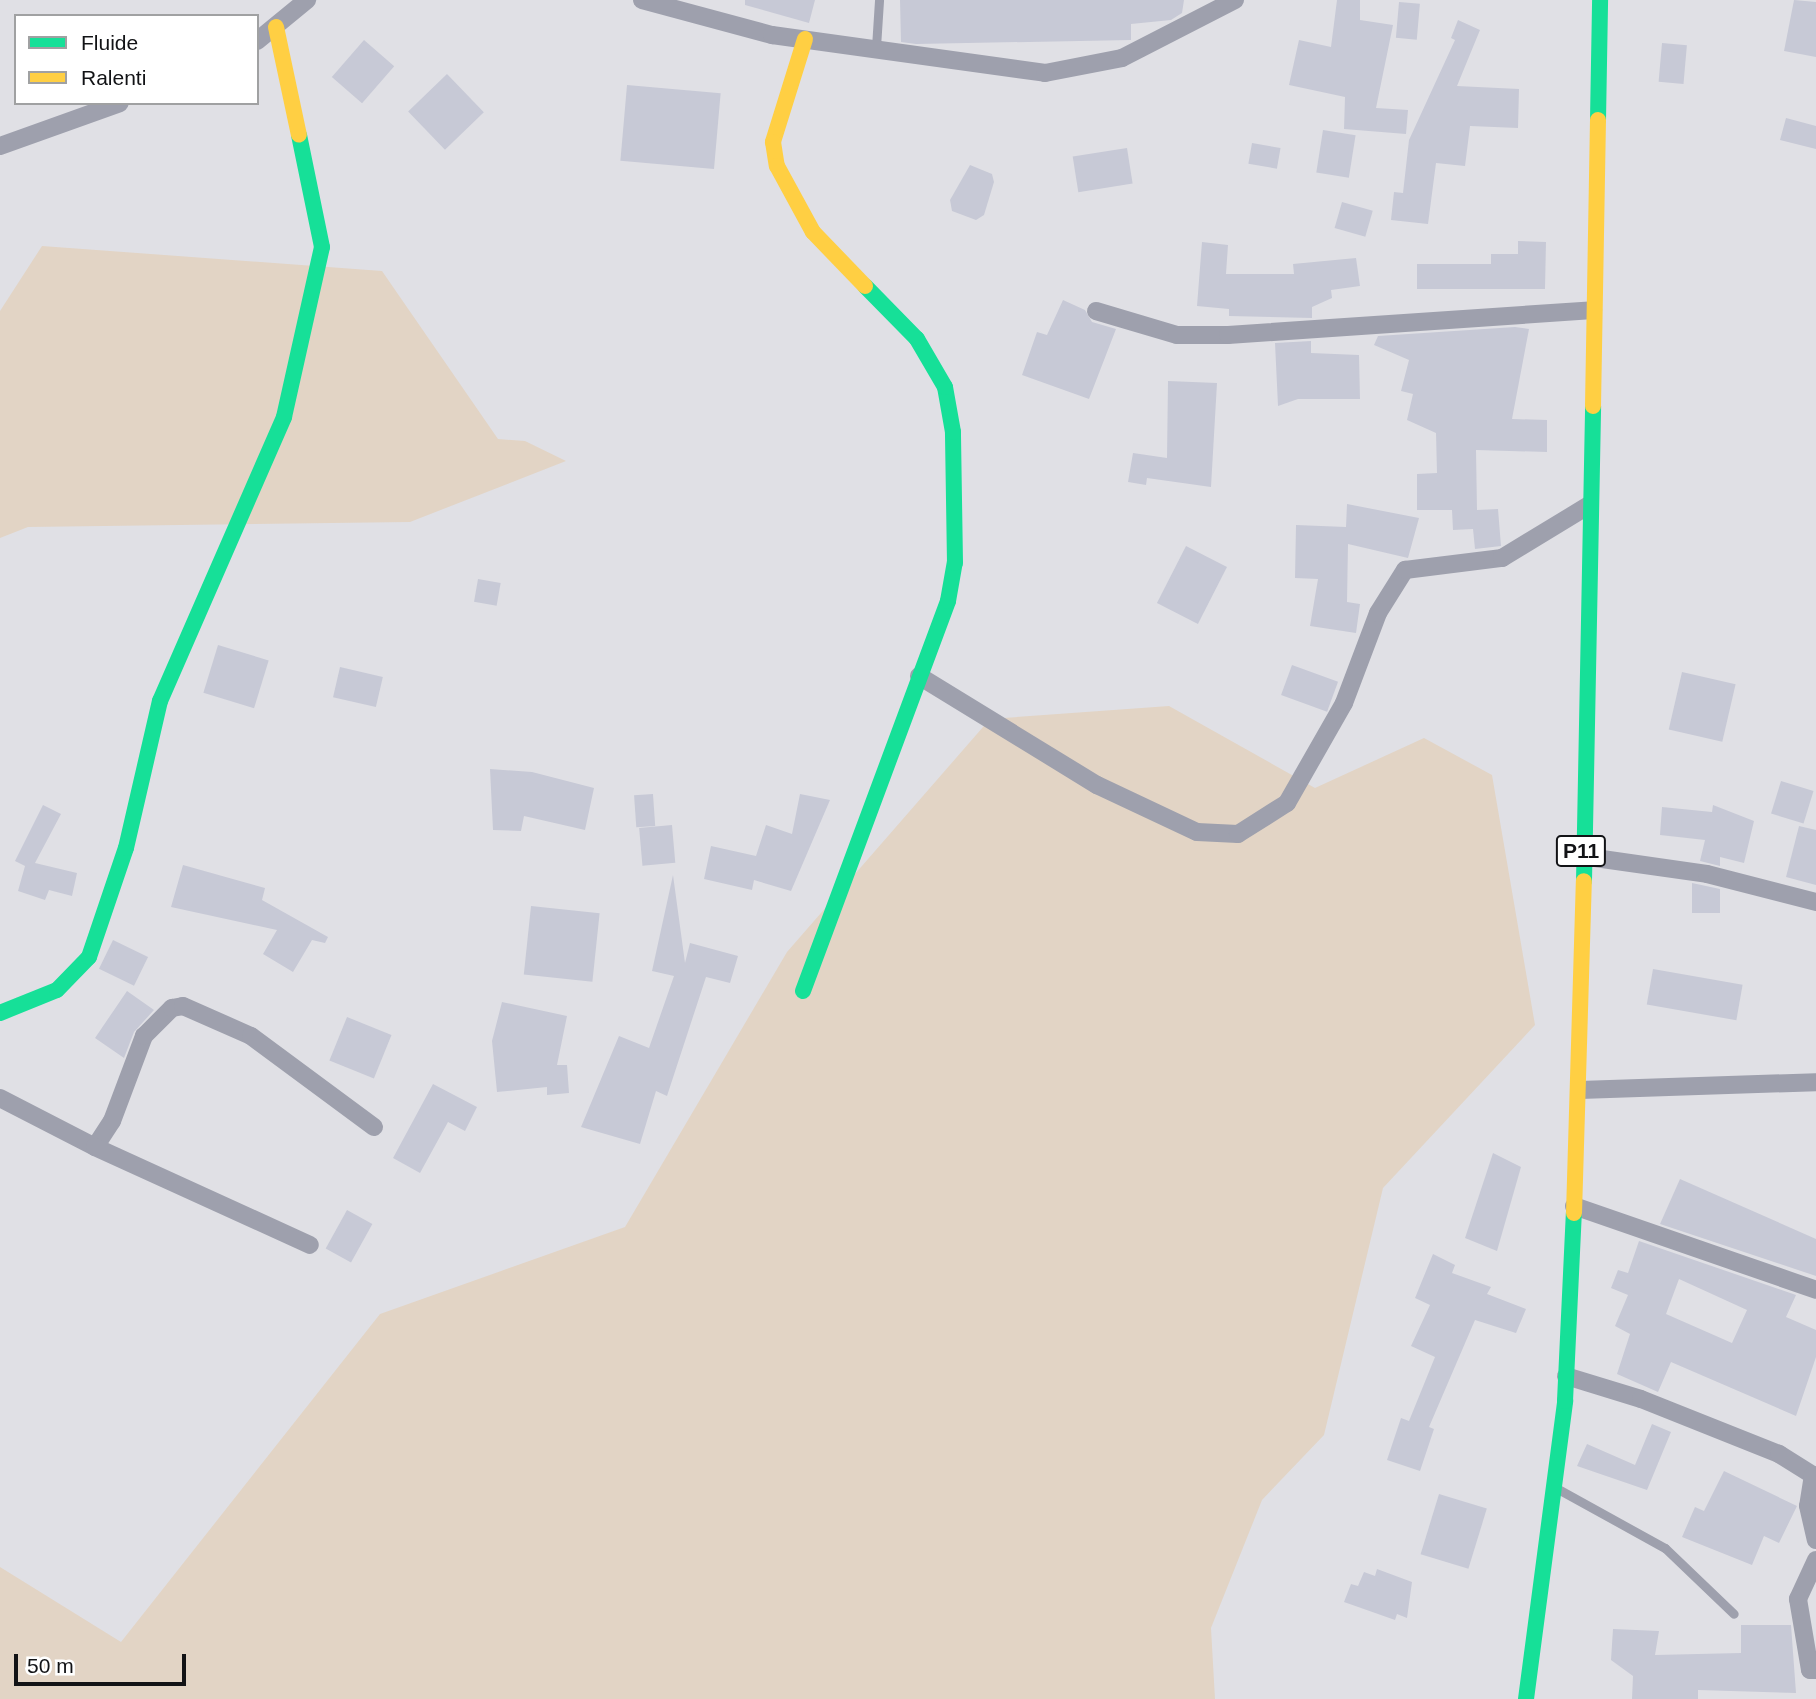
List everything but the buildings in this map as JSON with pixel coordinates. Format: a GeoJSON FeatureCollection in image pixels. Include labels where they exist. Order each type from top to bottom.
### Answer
{"type":"FeatureCollection","features":[{"type":"Feature","properties":{"kind":"street"},"geometry":{"type":"LineString","coordinates":[[259,40],[307,0]]}},
{"type":"Feature","properties":{"kind":"street"},"geometry":{"type":"LineString","coordinates":[[642,0],[805,39],[1045,73],[1122,58],[1235,0]]}},
{"type":"Feature","properties":{"kind":"street","name":"P11"},"geometry":{"type":"LineString","coordinates":[[1527,1699],[1566,1376],[1580,1090],[1581,856],[1600,0]]}},
{"type":"Feature","properties":{"kind":"street"},"geometry":{"type":"LineString","coordinates":[[0,1013],[57,990],[89,957],[126,848],[160,701],[284,417],[322,247],[276,27]]}},
{"type":"Feature","properties":{"kind":"street"},"geometry":{"type":"LineString","coordinates":[[803,990],[948,601],[955,563],[953,432],[945,387],[917,339],[813,232],[777,166],[773,142],[805,39]]}},
{"type":"Feature","properties":{"kind":"street"},"geometry":{"type":"LineString","coordinates":[[0,146],[114,105]]}},
{"type":"Feature","properties":{"kind":"street"},"geometry":{"type":"LineString","coordinates":[[1096,311],[1177,335],[1228,335],[1593,310]]}},
{"type":"Feature","properties":{"kind":"street"},"geometry":{"type":"LineString","coordinates":[[919,676],[1097,785],[1197,832],[1238,834],[1287,803],[1344,703],[1378,612],[1405,570],[1502,558],[1589,505]]}},
{"type":"Feature","properties":{"kind":"street"},"geometry":{"type":"LineString","coordinates":[[1581,856],[1707,874],[1816,902]]}},
{"type":"Feature","properties":{"kind":"street"},"geometry":{"type":"LineString","coordinates":[[95,1147],[113,1121],[144,1036],[172,1008],[183,1006],[251,1036],[374,1127]]}},
{"type":"Feature","properties":{"kind":"street"},"geometry":{"type":"LineString","coordinates":[[1580,1090],[1816,1082]]}},
{"type":"Feature","properties":{"kind":"street"},"geometry":{"type":"LineString","coordinates":[[0,1098],[95,1147],[310,1245]]}},
{"type":"Feature","properties":{"kind":"street"},"geometry":{"type":"LineString","coordinates":[[1574,1206],[1816,1290]]}},
{"type":"Feature","properties":{"kind":"street"},"geometry":{"type":"LineString","coordinates":[[1566,1376],[1641,1399],[1779,1454],[1814,1476],[1808,1506],[1816,1540]]}},
{"type":"Feature","properties":{"kind":"street"},"geometry":{"type":"LineString","coordinates":[[1816,1560],[1798,1599],[1810,1670],[1816,1670]]}},
{"type":"Feature","properties":{"kind":"lane"},"geometry":{"type":"LineString","coordinates":[[876,47],[879,0]]}},
{"type":"Feature","properties":{"kind":"lane"},"geometry":{"type":"LineString","coordinates":[[1554,1487],[1665,1548],[1734,1614]]}},
{"type":"Feature","properties":{"kind":"shaded area"},"geometry":{"type":"Polygon","coordinates":[[[42,246],[382,271],[498,439],[525,441],[566,461],[410,522],[28,527],[0,538],[0,311],[42,246]]]}},
{"type":"Feature","properties":{"kind":"shaded area"},"geometry":{"type":"Polygon","coordinates":[[[1169,706],[1315,788],[1424,738],[1492,775],[1535,1025],[1383,1188],[1324,1435],[1262,1500],[1211,1628],[1215,1699],[0,1699],[0,1567],[121,1642],[380,1314],[625,1227],[787,952],[990,719],[1169,706]]]}},
{"type":"Feature","properties":{"kind":"traffic: fast"},"geometry":{"type":"LineString","coordinates":[[1598,120],[1600,0]]}},
{"type":"Feature","properties":{"kind":"traffic: fast"},"geometry":{"type":"LineString","coordinates":[[0,1013],[57,990],[89,957],[126,848],[160,701],[284,417],[322,247],[299,135]]}},
{"type":"Feature","properties":{"kind":"traffic: fast"},"geometry":{"type":"LineString","coordinates":[[803,991],[948,601],[955,563],[953,432],[945,387],[917,339],[865,286]]}},
{"type":"Feature","properties":{"kind":"traffic: fast"},"geometry":{"type":"LineString","coordinates":[[1584,881],[1593,406]]}},
{"type":"Feature","properties":{"kind":"traffic: fast"},"geometry":{"type":"LineString","coordinates":[[1526,1699],[1565,1401],[1574,1213]]}},
{"type":"Feature","properties":{"kind":"traffic: slow"},"geometry":{"type":"LineString","coordinates":[[276,27],[299,135]]}},
{"type":"Feature","properties":{"kind":"traffic: slow"},"geometry":{"type":"LineString","coordinates":[[805,39],[773,142],[777,166],[813,232],[865,286]]}},
{"type":"Feature","properties":{"kind":"traffic: slow"},"geometry":{"type":"LineString","coordinates":[[1593,406],[1598,120]]}},
{"type":"Feature","properties":{"kind":"traffic: slow"},"geometry":{"type":"LineString","coordinates":[[1574,1213],[1584,881]]}}]}
